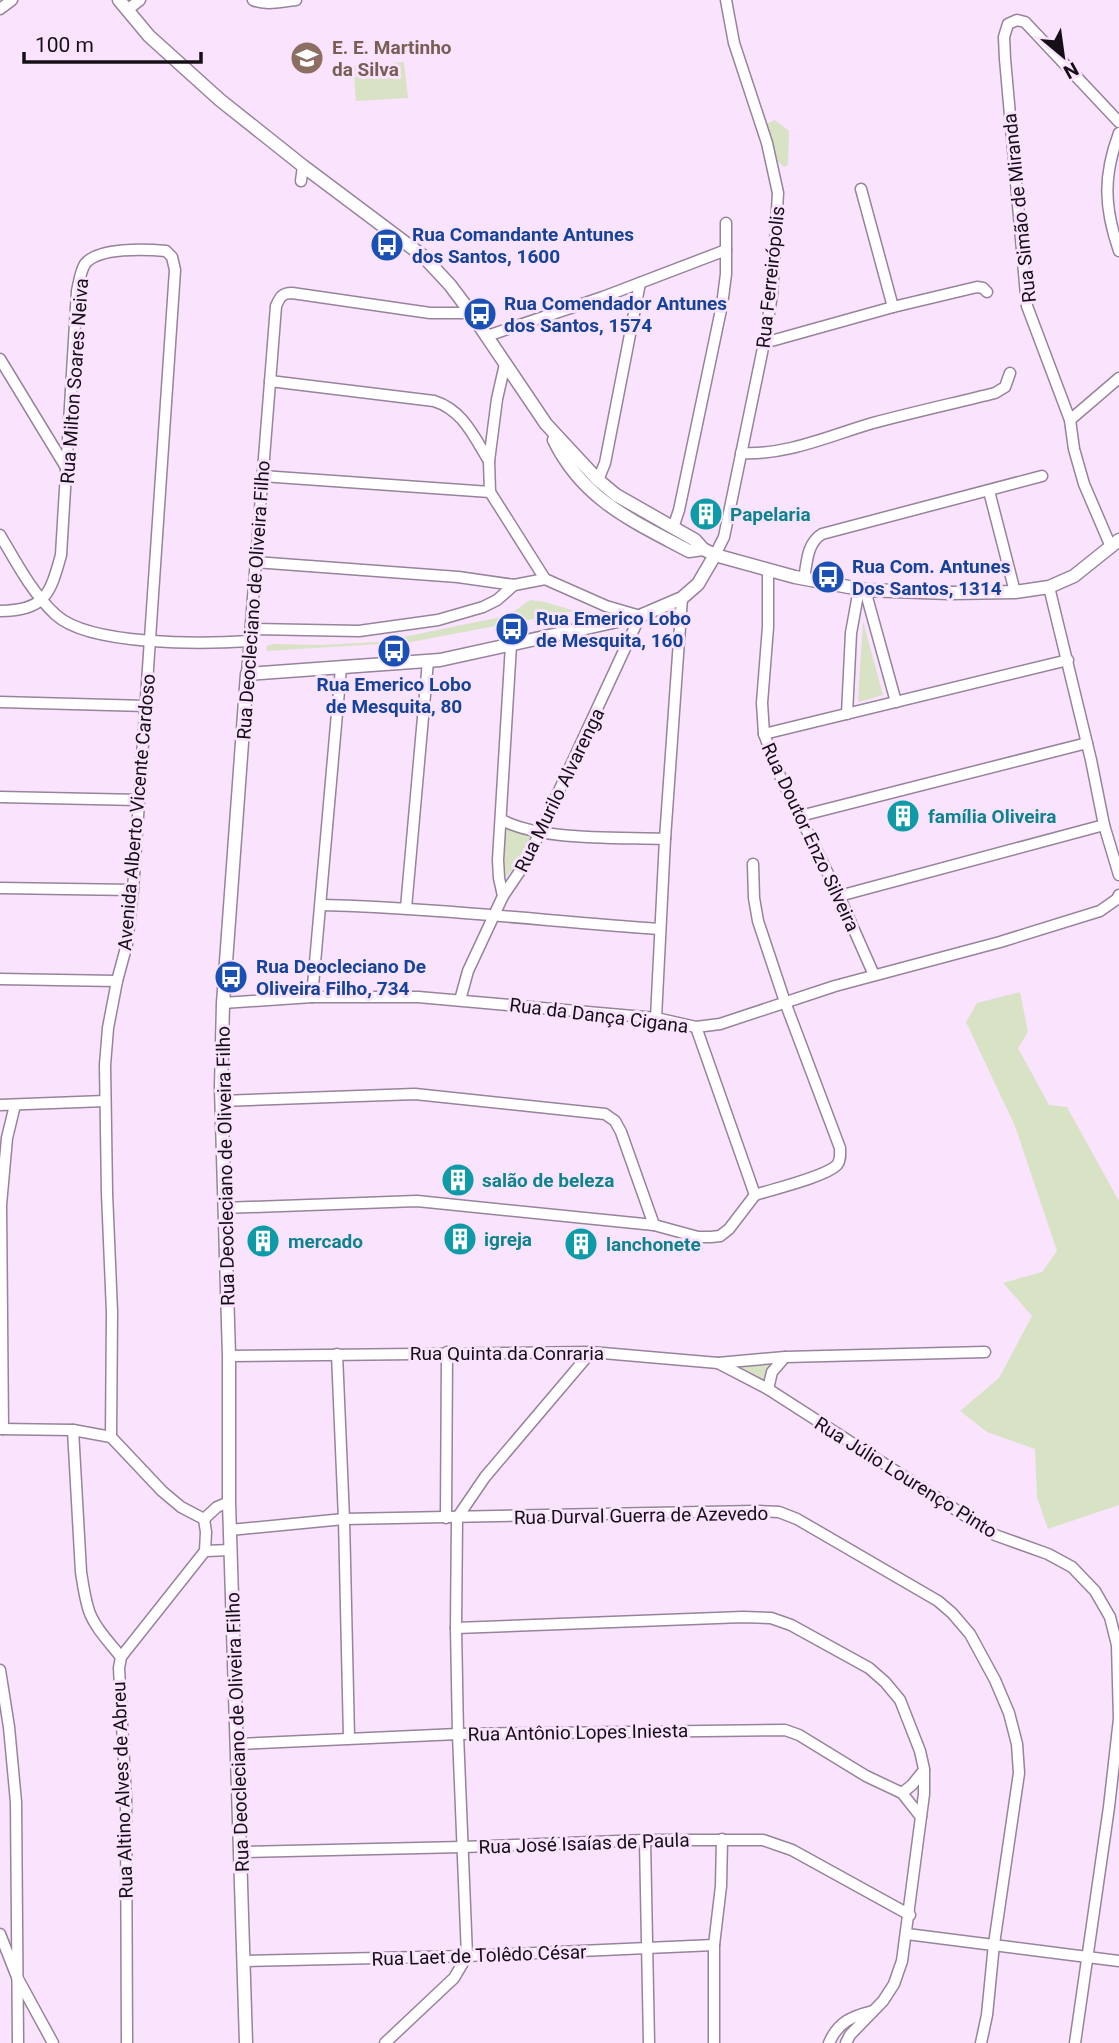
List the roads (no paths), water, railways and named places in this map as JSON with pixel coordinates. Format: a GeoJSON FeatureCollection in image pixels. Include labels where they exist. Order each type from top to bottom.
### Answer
{"type":"FeatureCollection","features":[{"type":"Feature","properties":{"kind":"street"},"geometry":{"type":"LineString","coordinates":[[0,9],[12,0]]}},
{"type":"Feature","properties":{"kind":"street"},"geometry":{"type":"LineString","coordinates":[[140,0],[123,5],[149,36],[220,100],[423,256],[450,285],[546,424],[562,457],[576,477],[600,501],[689,551],[703,549]]}},
{"type":"Feature","properties":{"kind":"street"},"geometry":{"type":"LineString","coordinates":[[253,0],[258,3],[296,0]]}},
{"type":"Feature","properties":{"kind":"street","name":"Rua Ferreirópolis"},"geometry":{"type":"LineString","coordinates":[[715,555],[724,537],[764,343],[772,295],[778,193],[767,143],[734,43],[726,0]]}},
{"type":"Feature","properties":{"kind":"street","name":"Rua Simão de Miranda"},"geometry":{"type":"LineString","coordinates":[[1115,543],[1081,475],[1070,420],[1033,323],[1024,290],[1021,223],[1003,37],[1008,24],[1017,20],[1025,22],[1119,122]]}},
{"type":"Feature","properties":{"kind":"street"},"geometry":{"type":"LineString","coordinates":[[1118,138],[1109,160],[1107,184],[1109,213],[1119,251]]}},
{"type":"Feature","properties":{"kind":"street"},"geometry":{"type":"LineString","coordinates":[[301,180],[303,166]]}},
{"type":"Feature","properties":{"kind":"street"},"geometry":{"type":"LineString","coordinates":[[861,189],[893,307]]}},
{"type":"Feature","properties":{"kind":"street"},"geometry":{"type":"LineString","coordinates":[[673,528],[722,305],[726,274],[726,223]]}},
{"type":"Feature","properties":{"kind":"street","name":"Rua Milton Soares Neiva"},"geometry":{"type":"LineString","coordinates":[[42,600],[61,555],[77,291],[85,264],[108,252],[156,250],[166,251],[172,257],[175,270]]}},
{"type":"Feature","properties":{"kind":"street"},"geometry":{"type":"LineString","coordinates":[[486,336],[726,250]]}},
{"type":"Feature","properties":{"kind":"street","name":"Avenida Alberto Vicente Cardoso"},"geometry":{"type":"LineString","coordinates":[[111,1437],[112,1312],[105,1101],[108,1028],[127,944],[133,890],[175,270]]}},
{"type":"Feature","properties":{"kind":"street"},"geometry":{"type":"LineString","coordinates":[[598,480],[607,452],[640,283]]}},
{"type":"Feature","properties":{"kind":"street"},"geometry":{"type":"LineString","coordinates":[[764,343],[893,307],[978,287],[987,292]]}},
{"type":"Feature","properties":{"kind":"street","name":"Rua Deocleciano de Oliveira Filho"},"geometry":{"type":"LineString","coordinates":[[246,2043],[229,1502],[229,1356],[221,1101],[223,1003],[276,306],[285,293],[430,313],[471,313]]}},
{"type":"Feature","properties":{"kind":"street"},"geometry":{"type":"LineString","coordinates":[[0,359],[67,469]]}},
{"type":"Feature","properties":{"kind":"street"},"geometry":{"type":"LineString","coordinates":[[505,364],[497,399],[489,461],[490,492],[545,579],[606,606],[640,617]]}},
{"type":"Feature","properties":{"kind":"street"},"geometry":{"type":"LineString","coordinates":[[741,453],[760,454],[782,450],[876,422],[995,393],[1005,387],[1010,373]]}},
{"type":"Feature","properties":{"kind":"street"},"geometry":{"type":"LineString","coordinates":[[1070,420],[1119,378]]}},
{"type":"Feature","properties":{"kind":"street"},"geometry":{"type":"LineString","coordinates":[[270,382],[444,404],[463,419],[489,461]]}},
{"type":"Feature","properties":{"kind":"street"},"geometry":{"type":"LineString","coordinates":[[546,424],[598,480],[616,495],[695,540],[703,549],[715,555],[804,579],[862,590],[1015,592],[1049,587],[1074,576],[1115,543]]}},
{"type":"Feature","properties":{"kind":"street"},"geometry":{"type":"LineString","coordinates":[[262,476],[490,492]]}},
{"type":"Feature","properties":{"kind":"street"},"geometry":{"type":"LineString","coordinates":[[804,579],[810,546],[814,538],[822,534],[1042,476]]}},
{"type":"Feature","properties":{"kind":"street"},"geometry":{"type":"LineString","coordinates":[[989,491],[1015,592]]}},
{"type":"Feature","properties":{"kind":"street"},"geometry":{"type":"LineString","coordinates":[[0,535],[42,600],[56,616],[79,629],[100,635],[151,640],[359,631],[438,620],[483,607],[497,600],[513,585]]}},
{"type":"Feature","properties":{"kind":"street"},"geometry":{"type":"LineString","coordinates":[[247,674],[428,661],[640,617],[682,598],[698,583],[715,555]]}},
{"type":"Feature","properties":{"kind":"street"},"geometry":{"type":"LineString","coordinates":[[256,562],[513,585],[545,579]]}},
{"type":"Feature","properties":{"kind":"street","name":"Rua Doutor Enzo Silveira"},"geometry":{"type":"LineString","coordinates":[[768,570],[768,627],[762,703],[764,734],[780,776],[874,975]]}},
{"type":"Feature","properties":{"kind":"street"},"geometry":{"type":"LineString","coordinates":[[1049,587],[1104,825],[1119,875]]}},
{"type":"Feature","properties":{"kind":"street"},"geometry":{"type":"LineString","coordinates":[[862,590],[896,702]]}},
{"type":"Feature","properties":{"kind":"street"},"geometry":{"type":"LineString","coordinates":[[847,714],[852,624],[862,590]]}},
{"type":"Feature","properties":{"kind":"street"},"geometry":{"type":"LineString","coordinates":[[656,1018],[659,929],[682,598]]}},
{"type":"Feature","properties":{"kind":"street"},"geometry":{"type":"LineString","coordinates":[[0,611],[22,610],[42,600]]}},
{"type":"Feature","properties":{"kind":"street","name":"Rua Murilo Alvarenga"},"geometry":{"type":"LineString","coordinates":[[460,1000],[468,971],[493,917],[503,896],[526,862],[640,617]]}},
{"type":"Feature","properties":{"kind":"street"},"geometry":{"type":"LineString","coordinates":[[503,896],[498,860],[511,645]]}},
{"type":"Feature","properties":{"kind":"street"},"geometry":{"type":"LineString","coordinates":[[764,734],[1068,660]]}},
{"type":"Feature","properties":{"kind":"street"},"geometry":{"type":"LineString","coordinates":[[406,908],[428,661]]}},
{"type":"Feature","properties":{"kind":"street"},"geometry":{"type":"LineString","coordinates":[[312,997],[341,668]]}},
{"type":"Feature","properties":{"kind":"street"},"geometry":{"type":"LineString","coordinates":[[0,702],[146,706]]}},
{"type":"Feature","properties":{"kind":"street"},"geometry":{"type":"LineString","coordinates":[[800,816],[1087,743]]}},
{"type":"Feature","properties":{"kind":"street"},"geometry":{"type":"LineString","coordinates":[[0,797],[139,800]]}},
{"type":"Feature","properties":{"kind":"street"},"geometry":{"type":"LineString","coordinates":[[502,820],[513,826],[559,834],[665,839]]}},
{"type":"Feature","properties":{"kind":"street"},"geometry":{"type":"LineString","coordinates":[[839,896],[1104,825]]}},
{"type":"Feature","properties":{"kind":"street"},"geometry":{"type":"LineString","coordinates":[[224,1208],[417,1201],[654,1225],[698,1237],[720,1236],[729,1229],[755,1195],[827,1171],[838,1164],[841,1158],[840,1148],[785,1002],[758,921],[753,864]]}},
{"type":"Feature","properties":{"kind":"street"},"geometry":{"type":"LineString","coordinates":[[0,888],[133,890]]}},
{"type":"Feature","properties":{"kind":"street","name":"Rua da Dança Cigana"},"geometry":{"type":"LineString","coordinates":[[223,1003],[312,997],[418,997],[656,1018],[696,1027],[731,1021],[874,975],[1000,942],[1100,911],[1110,905],[1119,894]]}},
{"type":"Feature","properties":{"kind":"street"},"geometry":{"type":"LineString","coordinates":[[322,905],[406,908],[659,929]]}},
{"type":"Feature","properties":{"kind":"street"},"geometry":{"type":"LineString","coordinates":[[0,979],[117,981]]}},
{"type":"Feature","properties":{"kind":"street"},"geometry":{"type":"LineString","coordinates":[[696,1027],[755,1195]]}},
{"type":"Feature","properties":{"kind":"street"},"geometry":{"type":"LineString","coordinates":[[221,1101],[415,1094],[605,1114],[615,1121],[621,1132],[654,1225]]}},
{"type":"Feature","properties":{"kind":"street"},"geometry":{"type":"LineString","coordinates":[[0,1105],[105,1101]]}},
{"type":"Feature","properties":{"kind":"street"},"geometry":{"type":"LineString","coordinates":[[15,1105],[7,1138],[1,1194],[1,1429],[73,1430],[111,1437],[162,1491],[181,1507],[204,1519]]}},
{"type":"Feature","properties":{"kind":"street"},"geometry":{"type":"LineString","coordinates":[[385,2043],[454,1978],[467,1956],[447,1352]]}},
{"type":"Feature","properties":{"kind":"street"},"geometry":{"type":"LineString","coordinates":[[452,1518],[591,1352]]}},
{"type":"Feature","properties":{"kind":"street","name":"Rua Quinta da Conraria"},"geometry":{"type":"LineString","coordinates":[[229,1356],[591,1352],[718,1363],[785,1357],[985,1352]]}},
{"type":"Feature","properties":{"kind":"street"},"geometry":{"type":"LineString","coordinates":[[337,1354],[349,1737]]}},
{"type":"Feature","properties":{"kind":"street"},"geometry":{"type":"LineString","coordinates":[[768,1390],[772,1372],[785,1357]]}},
{"type":"Feature","properties":{"kind":"street","name":"Rua Júlio Lourenço Pinto"},"geometry":{"type":"LineString","coordinates":[[718,1363],[768,1390],[995,1535],[1048,1554],[1072,1567],[1095,1591],[1110,1617],[1117,1645],[1119,1720],[1075,2043]]}},
{"type":"Feature","properties":{"kind":"street"},"geometry":{"type":"LineString","coordinates":[[73,1430],[81,1572],[96,1624],[121,1657]]}},
{"type":"Feature","properties":{"kind":"street"},"geometry":{"type":"LineString","coordinates":[[204,1519],[217,1507],[229,1502]]}},
{"type":"Feature","properties":{"kind":"street","name":"Rua Durval Guerra de Azevedo"},"geometry":{"type":"LineString","coordinates":[[230,1530],[344,1519],[779,1512],[797,1519],[938,1601],[970,1634],[995,1680],[1009,1713],[1017,1744],[1019,1773],[981,2043]]}},
{"type":"Feature","properties":{"kind":"street"},"geometry":{"type":"LineString","coordinates":[[204,1519],[205,1551],[231,1550]]}},
{"type":"Feature","properties":{"kind":"street","name":"Rua Altino Alves de Abreu"},"geometry":{"type":"LineString","coordinates":[[127,2043],[126,1798],[119,1668],[121,1657],[205,1551]]}},
{"type":"Feature","properties":{"kind":"street"},"geometry":{"type":"LineString","coordinates":[[456,1628],[771,1618],[791,1625],[869,1668],[886,1682],[900,1700],[920,1751],[924,1769],[921,1817],[902,1961],[894,1984],[846,2043]]}},
{"type":"Feature","properties":{"kind":"street"},"geometry":{"type":"LineString","coordinates":[[0,1670],[16,1802],[18,2043]]}},
{"type":"Feature","properties":{"kind":"street","name":"Rua Antônio Lopes Iniesta"},"geometry":{"type":"LineString","coordinates":[[238,1744],[458,1734],[785,1730],[799,1735],[866,1776],[902,1793],[921,1817]]}},
{"type":"Feature","properties":{"kind":"street"},"geometry":{"type":"LineString","coordinates":[[902,1793],[924,1769]]}},
{"type":"Feature","properties":{"kind":"street"},"geometry":{"type":"LineString","coordinates":[[714,2043],[715,1945],[722,1839]]}},
{"type":"Feature","properties":{"kind":"street"},"geometry":{"type":"LineString","coordinates":[[645,1840],[649,2043]]}},
{"type":"Feature","properties":{"kind":"street","name":"Rua José Isaías de Paula"},"geometry":{"type":"LineString","coordinates":[[241,1852],[645,1840],[763,1840],[785,1847],[909,1915]]}},
{"type":"Feature","properties":{"kind":"street"},"geometry":{"type":"LineString","coordinates":[[0,1934],[17,1978],[53,2043]]}},
{"type":"Feature","properties":{"kind":"street"},"geometry":{"type":"LineString","coordinates":[[907,1934],[1119,1961]]}},
{"type":"Feature","properties":{"kind":"street","name":"Rua Laet de Tolêdo César"},"geometry":{"type":"LineString","coordinates":[[243,1961],[467,1956],[715,1945]]}},
{"type":"Feature","properties":{"kind":"street"},"geometry":{"type":"LineString","coordinates":[[829,2043],[833,2033],[843,2023],[854,2016],[873,2011]]}},
{"type":"Feature","properties":{"kind":"place","name":"E. E. Martinho da Silva"},"geometry":{"type":"Point","coordinates":[307,58]}},
{"type":"Feature","properties":{"kind":"place","name":"Rua Comandante Antunes dos Santos, 1600"},"geometry":{"type":"Point","coordinates":[387,245]}},
{"type":"Feature","properties":{"kind":"place","name":"Rua Comendador Antunes dos Santos, 1574"},"geometry":{"type":"Point","coordinates":[480,314]}},
{"type":"Feature","properties":{"kind":"place","name":"Papelaria"},"geometry":{"type":"Point","coordinates":[706,514]}},
{"type":"Feature","properties":{"kind":"place","name":"Rua Com. Antunes Dos Santos, 1314"},"geometry":{"type":"Point","coordinates":[828,577]}},
{"type":"Feature","properties":{"kind":"place","name":"Rua Emerico Lobo de Mesquita, 160"},"geometry":{"type":"Point","coordinates":[512,629]}},
{"type":"Feature","properties":{"kind":"place","name":"Rua Emerico Lobo de Mesquita, 80"},"geometry":{"type":"Point","coordinates":[394,651]}},
{"type":"Feature","properties":{"kind":"place","name":"família Oliveira"},"geometry":{"type":"Point","coordinates":[903,816]}},
{"type":"Feature","properties":{"kind":"place","name":"Rua Deocleciano De Oliveira Filho, 734"},"geometry":{"type":"Point","coordinates":[231,977]}},
{"type":"Feature","properties":{"kind":"place","name":"salão de beleza"},"geometry":{"type":"Point","coordinates":[458,1180]}},
{"type":"Feature","properties":{"kind":"place","name":"igreja"},"geometry":{"type":"Point","coordinates":[460,1239]}},
{"type":"Feature","properties":{"kind":"place","name":"mercado"},"geometry":{"type":"Point","coordinates":[263,1241]}},
{"type":"Feature","properties":{"kind":"place","name":"lanchonete"},"geometry":{"type":"Point","coordinates":[581,1244]}}]}
